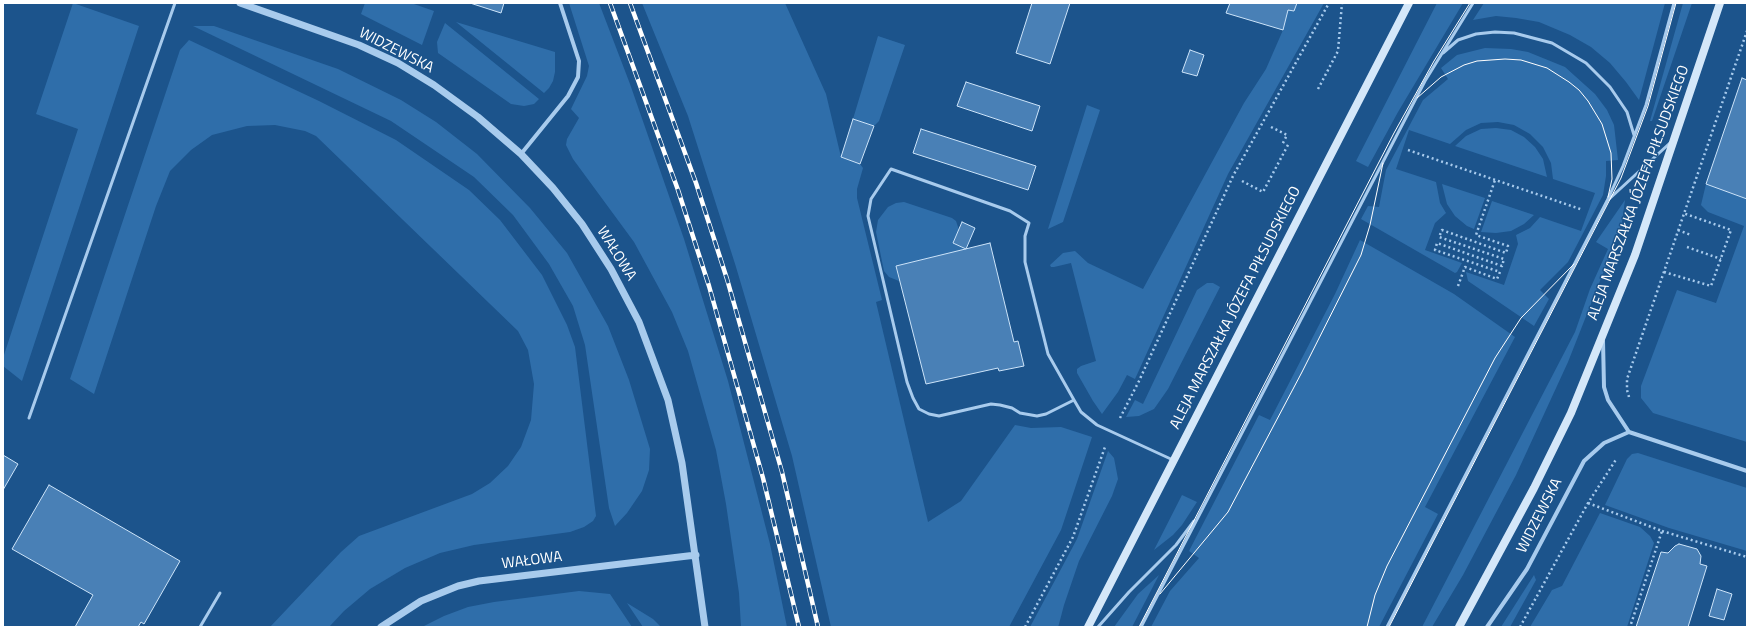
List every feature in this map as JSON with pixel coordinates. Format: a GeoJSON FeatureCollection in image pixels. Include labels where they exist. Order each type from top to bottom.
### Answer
{"type":"FeatureCollection","features":[{"type":"Feature","properties":{"kind":"main road","name":"ALEJA MARSZAŁKA JÓZEFA PIŁSUDSKIEGO"},"geometry":{"type":"LineString","coordinates":[[1088,627],[1409,3]]}},
{"type":"Feature","properties":{"kind":"main road","name":"ALEJA MARSZAŁKA JÓZEFA PIŁSUDSKIEGO"},"geometry":{"type":"LineString","coordinates":[[1459,627],[1497,560],[1571,413],[1635,255],[1720,3]]}},
{"type":"Feature","properties":{"kind":"street","name":"WIDZEWSKA"},"geometry":{"type":"LineString","coordinates":[[240,3],[337,36],[398,63],[463,105],[521,154]]}},
{"type":"Feature","properties":{"kind":"street"},"geometry":{"type":"LineString","coordinates":[[521,154],[568,96],[578,77],[579,61],[560,3]]}},
{"type":"Feature","properties":{"kind":"street","name":"WAŁOWA"},"geometry":{"type":"LineString","coordinates":[[521,154],[553,188],[582,224],[612,269],[639,322],[668,400],[675,427],[696,555],[705,627]]}},
{"type":"Feature","properties":{"kind":"street"},"geometry":{"type":"LineString","coordinates":[[1603,334],[1604,387],[1608,400],[1629,432],[1747,471]]}},
{"type":"Feature","properties":{"kind":"street","name":"WIDZEWSKA"},"geometry":{"type":"LineString","coordinates":[[1487,627],[1527,569],[1584,461],[1604,443],[1629,432]]}},
{"type":"Feature","properties":{"kind":"street","name":"WAŁOWA"},"geometry":{"type":"LineString","coordinates":[[381,627],[421,601],[458,586],[479,581],[696,555]]}},
{"type":"Feature","properties":{"kind":"lane"},"geometry":{"type":"LineString","coordinates":[[29,418],[175,3]]}},
{"type":"Feature","properties":{"kind":"lane"},"geometry":{"type":"LineString","coordinates":[[1141,627],[1436,62],[1473,3]]}},
{"type":"Feature","properties":{"kind":"lane"},"geometry":{"type":"LineString","coordinates":[[1387,627],[1607,201],[1635,137],[1646,105],[1674,3]]}},
{"type":"Feature","properties":{"kind":"lane"},"geometry":{"type":"LineString","coordinates":[[1436,62],[1446,49],[1458,40],[1476,34],[1495,32],[1514,33],[1552,43],[1570,52],[1586,63],[1610,87],[1627,112],[1632,122],[1635,137]]}},
{"type":"Feature","properties":{"kind":"lane"},"geometry":{"type":"LineString","coordinates":[[1607,201],[1674,139]]}},
{"type":"Feature","properties":{"kind":"lane"},"geometry":{"type":"LineString","coordinates":[[1074,400],[1046,414],[1037,416],[1020,413],[1012,408],[1000,404],[991,404],[939,416],[929,414],[918,409],[908,382],[868,216],[871,199],[891,169],[1010,210],[1029,223],[1025,236],[1025,262],[1048,354],[1081,412],[1097,425],[1173,460]]}},
{"type":"Feature","properties":{"kind":"lane"},"geometry":{"type":"LineString","coordinates":[[1098,627],[1129,592],[1176,545],[1201,512]]}},
{"type":"Feature","properties":{"kind":"lane"},"geometry":{"type":"LineString","coordinates":[[200,627],[220,593]]}},
{"type":"Feature","properties":{"kind":"path"},"geometry":{"type":"LineString","coordinates":[[1120,418],[1139,381],[1233,176],[1329,3]]}},
{"type":"Feature","properties":{"kind":"path"},"geometry":{"type":"LineString","coordinates":[[1318,89],[1338,51],[1342,3]]}},
{"type":"Feature","properties":{"kind":"path"},"geometry":{"type":"LineString","coordinates":[[1630,403],[1627,390],[1627,379],[1747,31]]}},
{"type":"Feature","properties":{"kind":"path"},"geometry":{"type":"LineString","coordinates":[[1271,127],[1287,136],[1282,144]]}},
{"type":"Feature","properties":{"kind":"path"},"geometry":{"type":"LineString","coordinates":[[1242,181],[1263,192],[1289,143]]}},
{"type":"Feature","properties":{"kind":"path"},"geometry":{"type":"LineString","coordinates":[[1403,149],[1587,212]]}},
{"type":"Feature","properties":{"kind":"path"},"geometry":{"type":"LineString","coordinates":[[1458,286],[1465,267],[1497,279],[1500,272],[1435,250],[1437,243],[1502,266],[1504,259],[1439,237],[1442,230],[1506,253],[1508,246],[1476,235],[1495,180]]}},
{"type":"Feature","properties":{"kind":"path"},"geometry":{"type":"LineString","coordinates":[[1664,272],[1711,286],[1731,230],[1683,214]]}},
{"type":"Feature","properties":{"kind":"path"},"geometry":{"type":"LineString","coordinates":[[1678,230],[1691,235]]}},
{"type":"Feature","properties":{"kind":"path"},"geometry":{"type":"LineString","coordinates":[[1686,247],[1721,259]]}},
{"type":"Feature","properties":{"kind":"path"},"geometry":{"type":"LineString","coordinates":[[1520,627],[1588,503],[1618,457],[1629,432]]}},
{"type":"Feature","properties":{"kind":"path"},"geometry":{"type":"LineString","coordinates":[[1024,627],[1073,537],[1106,445]]}},
{"type":"Feature","properties":{"kind":"path"},"geometry":{"type":"LineString","coordinates":[[1588,503],[1662,531],[1747,557]]}},
{"type":"Feature","properties":{"kind":"path"},"geometry":{"type":"LineString","coordinates":[[1630,627],[1662,531]]}},
{"type":"Feature","properties":{"kind":"shaded area"},"geometry":{"type":"Polygon","coordinates":[[[73,3],[139,26],[22,381],[3,366],[3,358],[78,129],[36,114],[73,3]]]}},
{"type":"Feature","properties":{"kind":"shaded area"},"geometry":{"type":"Polygon","coordinates":[[[365,3],[411,3],[434,11],[422,45],[361,14],[365,3]]]}},
{"type":"Feature","properties":{"kind":"shaded area"},"geometry":{"type":"Polygon","coordinates":[[[569,3],[599,3],[630,84],[684,239],[728,381],[770,544],[787,627],[741,627],[739,593],[726,504],[716,450],[688,351],[672,312],[634,242],[573,159],[566,145],[567,139],[579,118],[571,109],[587,76],[589,66],[569,3]]]}},
{"type":"Feature","properties":{"kind":"shaded area"},"geometry":{"type":"Polygon","coordinates":[[[642,3],[785,3],[826,94],[841,157],[860,164],[863,168],[857,189],[857,198],[882,300],[876,302],[928,522],[961,501],[1015,425],[1031,428],[1061,427],[1092,437],[1061,530],[1009,627],[831,627],[792,456],[736,267],[688,116],[642,3]]]}},
{"type":"Feature","properties":{"kind":"shaded area"},"geometry":{"type":"Polygon","coordinates":[[[1297,3],[1324,3],[1228,174],[1135,379],[1127,375],[1118,392],[1102,414],[1077,373],[1077,369],[1081,366],[1096,361],[1071,263],[1054,267],[1051,267],[1050,265],[1063,253],[1075,251],[1088,263],[1143,289],[1244,103],[1266,69],[1283,30],[1288,10],[1294,11],[1297,3]]]}},
{"type":"Feature","properties":{"kind":"shaded area"},"geometry":{"type":"Polygon","coordinates":[[[1437,3],[1463,3],[1398,112],[1368,167],[1356,161],[1437,3]]]}},
{"type":"Feature","properties":{"kind":"shaded area"},"geometry":{"type":"Polygon","coordinates":[[[1484,3],[1665,3],[1639,100],[1610,63],[1591,47],[1570,35],[1539,22],[1516,18],[1496,16],[1473,20],[1484,3]]]}},
{"type":"Feature","properties":{"kind":"shaded area"},"geometry":{"type":"Polygon","coordinates":[[[1683,3],[1692,3],[1652,121],[1650,121],[1683,3]]]}},
{"type":"Feature","properties":{"kind":"shaded area"},"geometry":{"type":"Polygon","coordinates":[[[456,22],[555,52],[555,72],[553,81],[549,88],[544,93],[456,22]]]}},
{"type":"Feature","properties":{"kind":"shaded area"},"geometry":{"type":"Polygon","coordinates":[[[445,23],[539,99],[534,104],[524,106],[511,104],[438,53],[437,42],[445,23]]]}},
{"type":"Feature","properties":{"kind":"shaded area"},"geometry":{"type":"Polygon","coordinates":[[[193,26],[214,26],[338,69],[401,100],[436,122],[477,154],[530,208],[567,253],[608,326],[629,380],[650,449],[649,470],[642,491],[627,513],[615,526],[609,508],[585,345],[573,306],[549,264],[513,215],[474,177],[391,121],[193,26]]]}},
{"type":"Feature","properties":{"kind":"shaded area"},"geometry":{"type":"Polygon","coordinates":[[[878,36],[905,45],[879,121],[874,126],[853,119],[878,36]]]}},
{"type":"Feature","properties":{"kind":"shaded area"},"geometry":{"type":"Polygon","coordinates":[[[189,40],[319,101],[396,140],[469,190],[500,220],[542,275],[567,325],[575,347],[596,516],[593,521],[584,527],[570,532],[474,545],[440,553],[405,568],[370,589],[344,611],[329,627],[270,627],[341,552],[359,536],[472,494],[490,483],[508,466],[521,447],[531,420],[534,384],[528,350],[518,331],[316,136],[305,131],[275,125],[247,126],[212,135],[191,150],[170,171],[156,206],[94,394],[70,379],[180,50],[189,40]]]}},
{"type":"Feature","properties":{"kind":"shaded area"},"geometry":{"type":"Polygon","coordinates":[[[1485,48],[1511,49],[1528,52],[1565,67],[1595,94],[1607,110],[1614,125],[1618,160],[1606,161],[1606,176],[1603,195],[1568,262],[1540,290],[1549,299],[1534,326],[1468,281],[1466,272],[1504,285],[1518,244],[1516,235],[1530,228],[1540,217],[1581,231],[1595,193],[1553,179],[1551,163],[1543,147],[1530,134],[1514,125],[1498,122],[1481,123],[1466,130],[1450,144],[1409,130],[1396,169],[1436,182],[1440,203],[1446,213],[1435,223],[1425,250],[1462,263],[1457,272],[1455,273],[1361,219],[1368,206],[1379,207],[1386,170],[1423,100],[1448,79],[1441,68],[1457,55],[1485,48]]]}},
{"type":"Feature","properties":{"kind":"shaded area"},"geometry":{"type":"Polygon","coordinates":[[[1087,105],[1100,110],[1063,222],[1048,229],[1087,105]]]}},
{"type":"Feature","properties":{"kind":"shaded area"},"geometry":{"type":"Polygon","coordinates":[[[1496,128],[1511,130],[1524,137],[1535,147],[1543,159],[1547,177],[1455,146],[1466,136],[1481,129],[1496,128]]]}},
{"type":"Feature","properties":{"kind":"shaded area"},"geometry":{"type":"Polygon","coordinates":[[[1442,184],[1485,198],[1474,229],[1467,226],[1455,216],[1447,204],[1442,184]]]}},
{"type":"Feature","properties":{"kind":"shaded area"},"geometry":{"type":"Polygon","coordinates":[[[1706,184],[1747,199],[1747,442],[1653,413],[1641,398],[1641,386],[1677,290],[1716,303],[1744,226],[1708,212],[1701,205],[1706,184]]]}},
{"type":"Feature","properties":{"kind":"shaded area"},"geometry":{"type":"Polygon","coordinates":[[[1625,200],[1622,222],[1568,362],[1516,475],[1463,575],[1432,627],[1422,627],[1575,332],[1590,289],[1608,249],[1596,242],[1625,200]]]}},
{"type":"Feature","properties":{"kind":"shaded area"},"geometry":{"type":"Polygon","coordinates":[[[1492,201],[1534,215],[1524,224],[1511,231],[1496,233],[1481,232],[1492,201]]]}},
{"type":"Feature","properties":{"kind":"shaded area"},"geometry":{"type":"Polygon","coordinates":[[[904,202],[952,218],[956,221],[959,230],[953,243],[966,249],[896,266],[899,281],[889,277],[884,271],[876,232],[878,220],[888,207],[896,203],[904,202]]]}},
{"type":"Feature","properties":{"kind":"shaded area"},"geometry":{"type":"Polygon","coordinates":[[[1360,240],[1454,294],[1515,337],[1425,507],[1438,514],[1379,627],[1151,627],[1170,591],[1199,558],[1189,551],[1259,415],[1270,420],[1335,294],[1360,240]]]}},
{"type":"Feature","properties":{"kind":"shaded area"},"geometry":{"type":"Polygon","coordinates":[[[1207,283],[1213,283],[1220,287],[1168,389],[1154,409],[1139,416],[1126,417],[1135,400],[1143,404],[1197,290],[1207,283]]]}},
{"type":"Feature","properties":{"kind":"shaded area"},"geometry":{"type":"Polygon","coordinates":[[[1108,451],[1114,458],[1118,479],[1112,496],[1079,561],[1058,627],[1030,627],[1077,539],[1108,451]]]}},
{"type":"Feature","properties":{"kind":"shaded area"},"geometry":{"type":"Polygon","coordinates":[[[1638,453],[1747,488],[1747,551],[1669,528],[1605,505],[1627,459],[1632,454],[1638,453]]]}},
{"type":"Feature","properties":{"kind":"shaded area"},"geometry":{"type":"Polygon","coordinates":[[[1182,495],[1197,502],[1182,525],[1173,535],[1154,550],[1182,495]]]}},
{"type":"Feature","properties":{"kind":"shaded area"},"geometry":{"type":"Polygon","coordinates":[[[1600,513],[1640,527],[1650,536],[1654,543],[1627,627],[1530,627],[1552,590],[1562,586],[1600,513]]]}},
{"type":"Feature","properties":{"kind":"shaded area"},"geometry":{"type":"Polygon","coordinates":[[[1159,575],[1132,627],[1114,627],[1138,594],[1159,575]]]}},
{"type":"Feature","properties":{"kind":"shaded area"},"geometry":{"type":"Polygon","coordinates":[[[1534,575],[1536,580],[1510,627],[1501,627],[1534,575]]]}},
{"type":"Feature","properties":{"kind":"shaded area"},"geometry":{"type":"Polygon","coordinates":[[[579,591],[610,594],[632,627],[422,627],[444,616],[468,607],[494,602],[579,591]]]}},
{"type":"Feature","properties":{"kind":"shaded area"},"geometry":{"type":"Polygon","coordinates":[[[627,603],[653,619],[661,627],[643,627],[627,603]]]}},
{"type":"Feature","properties":{"kind":"building"},"geometry":{"type":"Polygon","coordinates":[[[470,3],[504,3],[501,13],[470,3]]]}},
{"type":"Feature","properties":{"kind":"building"},"geometry":{"type":"Polygon","coordinates":[[[1032,3],[1070,3],[1050,64],[1016,53],[1032,3]]]}},
{"type":"Feature","properties":{"kind":"building"},"geometry":{"type":"Polygon","coordinates":[[[1230,3],[1297,3],[1294,11],[1288,10],[1283,30],[1226,13],[1230,3]]]}},
{"type":"Feature","properties":{"kind":"building"},"geometry":{"type":"Polygon","coordinates":[[[1190,50],[1204,55],[1197,76],[1182,72],[1190,50]]]}},
{"type":"Feature","properties":{"kind":"building"},"geometry":{"type":"Polygon","coordinates":[[[1742,78],[1747,80],[1747,199],[1706,184],[1742,78]]]}},
{"type":"Feature","properties":{"kind":"building"},"geometry":{"type":"Polygon","coordinates":[[[966,82],[1040,106],[1032,131],[957,106],[966,82]]]}},
{"type":"Feature","properties":{"kind":"building"},"geometry":{"type":"Polygon","coordinates":[[[853,119],[874,126],[860,164],[841,157],[853,119]]]}},
{"type":"Feature","properties":{"kind":"building"},"geometry":{"type":"Polygon","coordinates":[[[921,129],[1036,166],[1028,190],[913,153],[921,129]]]}},
{"type":"Feature","properties":{"kind":"building"},"geometry":{"type":"Polygon","coordinates":[[[962,222],[975,228],[966,249],[953,243],[962,222]]]}},
{"type":"Feature","properties":{"kind":"building"},"geometry":{"type":"Polygon","coordinates":[[[990,243],[1014,342],[1018,341],[1024,366],[999,371],[998,368],[926,384],[896,266],[990,243]]]}},
{"type":"Feature","properties":{"kind":"building"},"geometry":{"type":"Polygon","coordinates":[[[3,455],[18,464],[3,490],[3,455]]]}},
{"type":"Feature","properties":{"kind":"building"},"geometry":{"type":"Polygon","coordinates":[[[49,485],[180,561],[144,624],[141,622],[138,627],[75,627],[93,595],[12,549],[49,485]]]}},
{"type":"Feature","properties":{"kind":"building"},"geometry":{"type":"Polygon","coordinates":[[[1679,544],[1697,549],[1701,556],[1700,564],[1707,566],[1688,627],[1636,627],[1661,552],[1668,553],[1679,544]]]}},
{"type":"Feature","properties":{"kind":"building"},"geometry":{"type":"Polygon","coordinates":[[[1717,589],[1732,594],[1724,620],[1709,616],[1717,589]]]}},
{"type":"Feature","properties":{"kind":"tram line"},"geometry":{"type":"LineString","coordinates":[[1139,627],[1394,133],[1434,61],[1470,3]]}},
{"type":"Feature","properties":{"kind":"tram line"},"geometry":{"type":"LineString","coordinates":[[1389,627],[1621,178],[1648,106],[1676,3]]}},
{"type":"Feature","properties":{"kind":"tram line"},"geometry":{"type":"LineString","coordinates":[[1417,98],[1441,77],[1464,65],[1477,61],[1505,59],[1521,60],[1547,68],[1579,90],[1588,101],[1602,124],[1611,153],[1612,179],[1608,197]]}},
{"type":"Feature","properties":{"kind":"tram line"},"geometry":{"type":"LineString","coordinates":[[1160,594],[1228,512],[1302,372],[1361,255],[1370,225],[1383,163]]}},
{"type":"Feature","properties":{"kind":"tram line"},"geometry":{"type":"LineString","coordinates":[[1367,627],[1375,595],[1387,566],[1495,358],[1521,318],[1574,264]]}},
{"type":"Feature","properties":{"kind":"railway"},"geometry":{"type":"LineString","coordinates":[[610,3],[678,190],[709,286],[763,478],[799,627]]}},
{"type":"Feature","properties":{"kind":"railway"},"geometry":{"type":"LineString","coordinates":[[630,3],[696,183],[727,279],[782,472],[818,627]]}}]}
